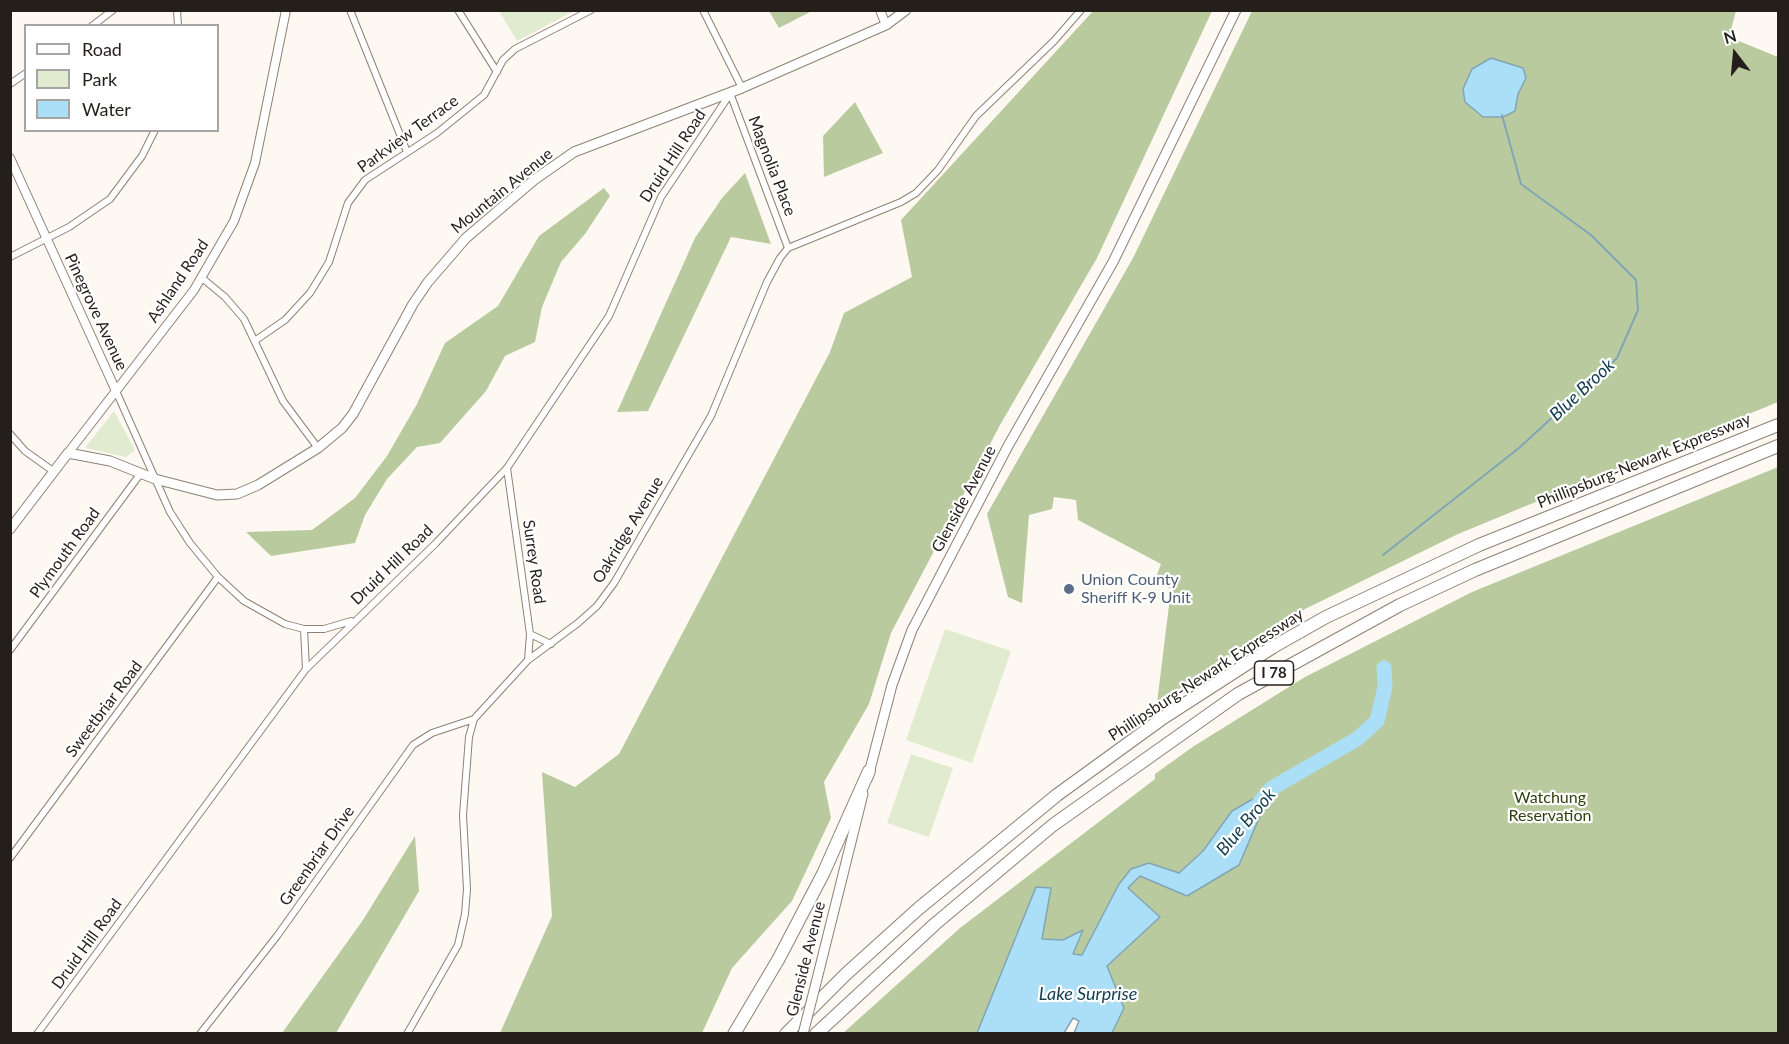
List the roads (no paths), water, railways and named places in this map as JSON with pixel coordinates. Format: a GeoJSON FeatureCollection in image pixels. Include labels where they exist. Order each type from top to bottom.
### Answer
{"type":"FeatureCollection","features":[{"type":"Feature","properties":{"kind":"highway","name":"Phillipsburg-Newark Expressway"},"geometry":{"type":"LineString","coordinates":[[786,1034],[846,974],[918,909],[1049,802],[1163,718],[1273,647],[1326,617],[1479,545],[1779,424]]}},
{"type":"Feature","properties":{"kind":"highway","name":"Phillipsburg-Newark Expressway"},"geometry":{"type":"LineString","coordinates":[[816,1034],[935,924],[1053,825],[1238,694],[1306,654],[1443,585],[1779,446]]}},
{"type":"Feature","properties":{"kind":"highway"},"geometry":{"type":"LineString","coordinates":[[734,1034],[778,960],[823,874],[869,771]]}},
{"type":"Feature","properties":{"kind":"main road","name":"Mountain Avenue"},"geometry":{"type":"LineString","coordinates":[[68,453],[110,461],[202,492],[231,496],[258,485],[318,448],[348,422],[413,304],[428,282],[466,238],[487,219],[574,152],[742,88],[886,25],[906,10]]}},
{"type":"Feature","properties":{"kind":"main road","name":"Glenside Avenue"},"geometry":{"type":"LineString","coordinates":[[802,1034],[892,685],[912,630],[1008,446],[1109,270],[1236,10]]}},
{"type":"Feature","properties":{"kind":"main road","name":"Ashland Road"},"geometry":{"type":"LineString","coordinates":[[10,529],[68,453]]}},
{"type":"Feature","properties":{"kind":"street"},"geometry":{"type":"LineString","coordinates":[[94,24],[112,10]]}},
{"type":"Feature","properties":{"kind":"street","name":"Ashland Road"},"geometry":{"type":"LineString","coordinates":[[68,453],[202,278],[234,221],[255,163],[286,10]]}},
{"type":"Feature","properties":{"kind":"street"},"geometry":{"type":"LineString","coordinates":[[350,10],[407,153]]}},
{"type":"Feature","properties":{"kind":"street"},"geometry":{"type":"LineString","coordinates":[[458,10],[497,72]]}},
{"type":"Feature","properties":{"kind":"street","name":"Parkview Terrace"},"geometry":{"type":"LineString","coordinates":[[256,340],[292,313],[320,278],[337,239],[344,211],[359,187],[373,174],[437,133],[483,95],[515,49],[591,10]]}},
{"type":"Feature","properties":{"kind":"street"},"geometry":{"type":"LineString","coordinates":[[703,10],[742,88]]}},
{"type":"Feature","properties":{"kind":"street"},"geometry":{"type":"LineString","coordinates":[[880,10],[886,25]]}},
{"type":"Feature","properties":{"kind":"street"},"geometry":{"type":"LineString","coordinates":[[788,248],[901,202],[916,193],[933,176],[982,110],[1054,41],[1081,10]]}},
{"type":"Feature","properties":{"kind":"street"},"geometry":{"type":"LineString","coordinates":[[10,84],[24,74]]}},
{"type":"Feature","properties":{"kind":"street","name":"Magnolia Place"},"geometry":{"type":"LineString","coordinates":[[730,93],[788,248]]}},
{"type":"Feature","properties":{"kind":"street","name":"Druid Hill Road"},"geometry":{"type":"LineString","coordinates":[[37,1034],[306,669],[435,544],[507,468],[609,316],[661,197],[730,93]]}},
{"type":"Feature","properties":{"kind":"street"},"geometry":{"type":"LineString","coordinates":[[10,257],[47,240],[110,199],[142,156],[154,132]]}},
{"type":"Feature","properties":{"kind":"street","name":"Pinegrove Avenue"},"geometry":{"type":"LineString","coordinates":[[10,158],[170,512],[189,543],[218,577],[244,601],[265,614],[304,629]]}},
{"type":"Feature","properties":{"kind":"street","name":"Oakridge Avenue"},"geometry":{"type":"LineString","coordinates":[[474,719],[528,660],[597,606],[614,583],[711,416],[766,282],[788,248]]}},
{"type":"Feature","properties":{"kind":"street"},"geometry":{"type":"LineString","coordinates":[[202,278],[235,308],[256,340],[283,401],[318,448]]}},
{"type":"Feature","properties":{"kind":"street"},"geometry":{"type":"LineString","coordinates":[[10,434],[25,451],[53,471]]}},
{"type":"Feature","properties":{"kind":"street","name":"Surrey Road"},"geometry":{"type":"LineString","coordinates":[[507,468],[530,634],[528,660]]}},
{"type":"Feature","properties":{"kind":"street","name":"Plymouth Road"},"geometry":{"type":"LineString","coordinates":[[10,650],[141,473]]}},
{"type":"Feature","properties":{"kind":"street","name":"Sweetbriar Road"},"geometry":{"type":"LineString","coordinates":[[10,858],[218,577]]}},
{"type":"Feature","properties":{"kind":"street"},"geometry":{"type":"LineString","coordinates":[[306,669],[304,629],[324,628],[355,620]]}},
{"type":"Feature","properties":{"kind":"street"},"geometry":{"type":"LineString","coordinates":[[530,634],[551,644]]}},
{"type":"Feature","properties":{"kind":"street"},"geometry":{"type":"LineString","coordinates":[[406,1034],[458,945],[465,914],[467,889],[463,815],[469,737],[474,719]]}},
{"type":"Feature","properties":{"kind":"street","name":"Greenbriar Drive"},"geometry":{"type":"LineString","coordinates":[[200,1034],[277,936],[413,745],[432,733],[474,719]]}},
{"type":"Feature","properties":{"kind":"water"},"geometry":{"type":"Polygon","coordinates":[[[1491,58],[1523,68],[1526,78],[1518,94],[1515,111],[1503,117],[1483,117],[1465,102],[1463,89],[1472,69],[1491,58]]]}},
{"type":"Feature","properties":{"kind":"water","name":"Lake Surprise"},"geometry":{"type":"Polygon","coordinates":[[[1272,788],[1239,865],[1187,896],[1140,876],[1128,888],[1160,917],[1107,966],[1124,1008],[1112,1033],[1074,1033],[1079,1021],[1073,1018],[1064,1033],[977,1033],[1036,887],[1051,888],[1042,939],[1063,940],[1083,930],[1073,954],[1082,955],[1119,884],[1131,869],[1149,863],[1179,873],[1203,851],[1232,811],[1272,788]]]}},
{"type":"Feature","properties":{"kind":"waterway","name":"Blue Brook"},"geometry":{"type":"LineString","coordinates":[[1383,555],[1519,448],[1617,358],[1638,310],[1636,280],[1591,235],[1521,184],[1502,115]]}},
{"type":"Feature","properties":{"kind":"waterway","name":"Blue Brook"},"geometry":{"type":"LineString","coordinates":[[1260,802],[1272,788],[1357,739],[1377,721],[1385,687],[1384,668]]}},
{"type":"Feature","properties":{"kind":"place","name":"Union County Sheriff K-9 Unit"},"geometry":{"type":"Point","coordinates":[1069,589]}},
{"type":"Feature","properties":{"kind":"park label","name":"Watchung Reservation"},"geometry":{"type":"Point","coordinates":[1550,807]}}]}
